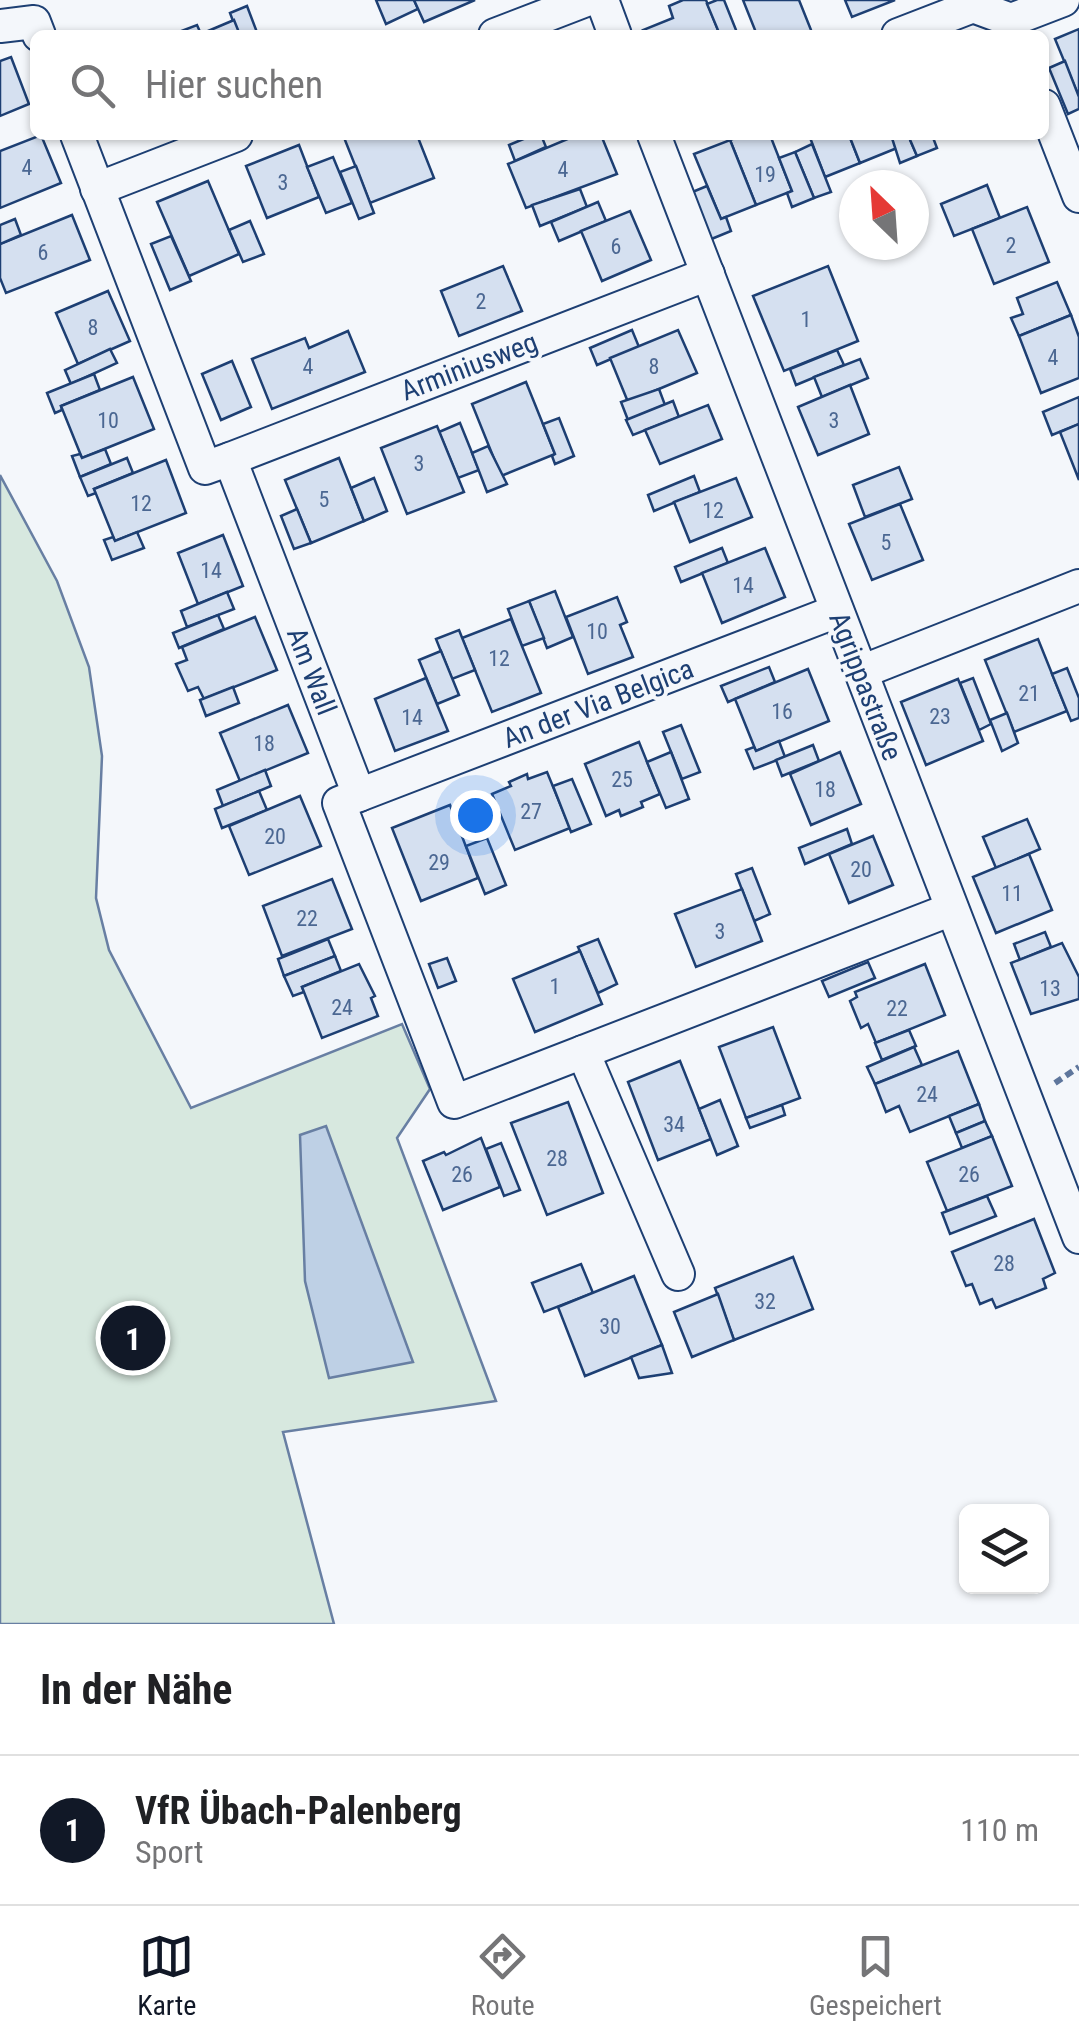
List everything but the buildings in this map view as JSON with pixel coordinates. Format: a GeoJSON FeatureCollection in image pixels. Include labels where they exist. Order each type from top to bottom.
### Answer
{"type":"FeatureCollection","features":[{"type":"Feature","properties":{"kind":"street"},"geometry":{"type":"LineString","coordinates":[[508,30],[586,0]]}},
{"type":"Feature","properties":{"kind":"street"},"geometry":{"type":"LineString","coordinates":[[602,0],[614,30]]}},
{"type":"Feature","properties":{"kind":"street"},"geometry":{"type":"LineString","coordinates":[[911,30],[973,6],[1014,28],[1062,0]]}},
{"type":"Feature","properties":{"kind":"street"},"geometry":{"type":"LineString","coordinates":[[0,26],[34,22],[37,30]]}},
{"type":"Feature","properties":{"kind":"street"},"geometry":{"type":"LineString","coordinates":[[1049,119],[1079,196]]}},
{"type":"Feature","properties":{"kind":"street"},"geometry":{"type":"LineString","coordinates":[[78,140],[204,468],[230,459]]}},
{"type":"Feature","properties":{"kind":"street"},"geometry":{"type":"LineString","coordinates":[[97,188],[223,140]]}},
{"type":"Feature","properties":{"kind":"street","name":"Agrippastraße"},"geometry":{"type":"LineString","coordinates":[[656,140],[1079,1237]]}},
{"type":"Feature","properties":{"kind":"street","name":"Arminiusweg"},"geometry":{"type":"LineString","coordinates":[[230,459],[708,274]]}},
{"type":"Feature","properties":{"kind":"street","name":"Am Wall"},"geometry":{"type":"LineString","coordinates":[[230,459],[359,795]]}},
{"type":"Feature","properties":{"kind":"street"},"geometry":{"type":"LineString","coordinates":[[861,672],[1079,586]]}},
{"type":"Feature","properties":{"kind":"street","name":"An der Via Belgica"},"geometry":{"type":"LineString","coordinates":[[359,795],[837,611]]}},
{"type":"Feature","properties":{"kind":"street"},"geometry":{"type":"LineString","coordinates":[[359,795],[339,803],[454,1102],[952,909]]}},
{"type":"Feature","properties":{"kind":"street"},"geometry":{"type":"LineString","coordinates":[[583,1052],[678,1274]]}},
{"type":"Feature","properties":{"kind":"shaded area"},"geometry":{"type":"Polygon","coordinates":[[[0,475],[57,581],[89,667],[102,756],[96,898],[109,950],[191,1108],[402,1024],[430,1089],[397,1138],[496,1401],[283,1432],[334,1624],[0,1624],[0,475]]]}},
{"type":"Feature","properties":{"kind":"water"},"geometry":{"type":"Polygon","coordinates":[[[326,1126],[413,1362],[329,1378],[305,1281],[300,1135],[326,1126]]]}},
{"type":"Feature","properties":{"kind":"place","name":"VfR Übach-Palenberg"},"geometry":{"type":"Point","coordinates":[133,1338]}}]}
